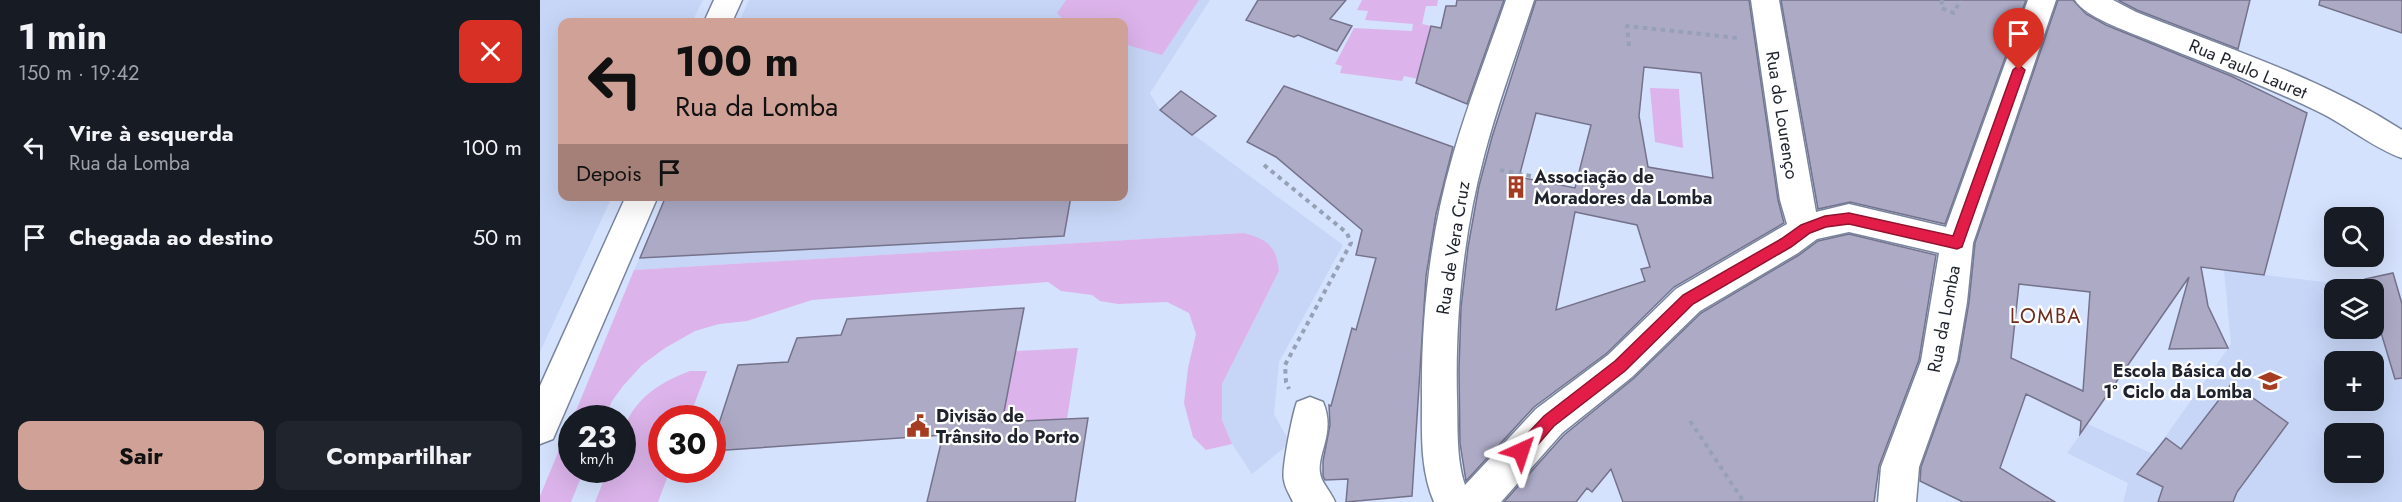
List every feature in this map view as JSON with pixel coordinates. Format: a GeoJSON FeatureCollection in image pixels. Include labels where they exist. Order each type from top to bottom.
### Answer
{"type":"FeatureCollection","features":[{"type":"Feature","properties":{"kind":"street"},"geometry":{"type":"LineString","coordinates":[[720,18],[728,0]]}},
{"type":"Feature","properties":{"kind":"street","name":"Rua de Vera Cruz"},"geometry":{"type":"LineString","coordinates":[[1454,502],[1444,484],[1442,466],[1438,349],[1450,241],[1466,163],[1520,0]]}},
{"type":"Feature","properties":{"kind":"street","name":"Rua do Lourenço"},"geometry":{"type":"LineString","coordinates":[[1764,0],[1796,200],[1805,229]]}},
{"type":"Feature","properties":{"kind":"street","name":"Rua da Lomba"},"geometry":{"type":"LineString","coordinates":[[1897,502],[1900,467],[1939,361],[1950,303],[1957,243],[2042,0]]}},
{"type":"Feature","properties":{"kind":"street","name":"Rua Paulo Lauret"},"geometry":{"type":"LineString","coordinates":[[2089,0],[2124,18],[2283,81],[2381,131],[2402,146]]}},
{"type":"Feature","properties":{"kind":"street"},"geometry":{"type":"LineString","coordinates":[[540,428],[640,201]]}},
{"type":"Feature","properties":{"kind":"street"},"geometry":{"type":"LineString","coordinates":[[1472,502],[1480,497],[1549,421],[1620,366],[1688,300],[1786,243],[1805,229],[1825,222],[1849,218],[1957,243]]}},
{"type":"Feature","properties":{"kind":"street"},"geometry":{"type":"LineString","coordinates":[[1310,414],[1311,434],[1301,469],[1306,492],[1316,502]]}},
{"type":"Feature","properties":{"kind":"path"},"geometry":{"type":"LineString","coordinates":[[1942,0],[1941,8],[1954,13],[1960,0]]}},
{"type":"Feature","properties":{"kind":"path"},"geometry":{"type":"LineString","coordinates":[[1629,46],[1627,26],[1770,41]]}},
{"type":"Feature","properties":{"kind":"path"},"geometry":{"type":"LineString","coordinates":[[1466,163],[1552,180]]}},
{"type":"Feature","properties":{"kind":"path"},"geometry":{"type":"LineString","coordinates":[[1264,165],[1347,233],[1351,243],[1285,366],[1286,382],[1290,391],[1307,404],[1310,414]]}},
{"type":"Feature","properties":{"kind":"path"},"geometry":{"type":"LineString","coordinates":[[1689,421],[1744,502]]}},
{"type":"Feature","properties":{"kind":"shaded area"},"geometry":{"type":"Polygon","coordinates":[[[540,0],[703,0],[694,18],[558,18],[558,201],[610,201],[540,352],[540,0]]]}},
{"type":"Feature","properties":{"kind":"shaded area"},"geometry":{"type":"Polygon","coordinates":[[[749,0],[1210,0],[1150,93],[1160,110],[1343,245],[1279,362],[1274,414],[1290,443],[1252,474],[1232,444],[1222,420],[1222,384],[1279,271],[1243,233],[634,270],[664,201],[1128,201],[1128,18],[741,18],[749,0]]]}},
{"type":"Feature","properties":{"kind":"shaded area"},"geometry":{"type":"Polygon","coordinates":[[[1066,0],[1199,0],[1162,55],[1128,45],[1128,18],[1062,18],[1057,13],[1066,0]]]}},
{"type":"Feature","properties":{"kind":"shaded area"},"geometry":{"type":"Polygon","coordinates":[[[1362,0],[1438,0],[1437,6],[1426,6],[1422,24],[1431,26],[1418,79],[1404,76],[1402,81],[1340,73],[1342,66],[1335,64],[1354,28],[1412,31],[1413,24],[1365,20],[1368,11],[1357,10],[1362,0]]]}},
{"type":"Feature","properties":{"kind":"shaded area"},"geometry":{"type":"Polygon","coordinates":[[[1650,88],[1679,89],[1683,148],[1655,142],[1650,88]]]}},
{"type":"Feature","properties":{"kind":"shaded area"},"geometry":{"type":"Polygon","coordinates":[[[1243,233],[1264,241],[1273,249],[1279,271],[1222,384],[1222,420],[1232,444],[1206,450],[1193,437],[1184,403],[1188,368],[1196,334],[1189,313],[1167,302],[1118,304],[1100,301],[1092,295],[1061,291],[1048,282],[812,300],[747,321],[719,324],[695,331],[665,348],[642,365],[623,386],[610,405],[578,405],[634,270],[1243,233]]]}},
{"type":"Feature","properties":{"kind":"shaded area","name":"Escola Básica do 1º Ciclo da Lomba"},"geometry":{"type":"Polygon","coordinates":[[[2224,270],[2324,282],[2324,339],[2384,339],[2384,279],[2365,279],[2393,273],[2402,304],[2402,502],[2123,502],[2128,483],[2067,453],[2088,424],[2153,454],[2231,344],[2224,270]]]}},
{"type":"Feature","properties":{"kind":"shaded area"},"geometry":{"type":"Polygon","coordinates":[[[1078,348],[1067,419],[1002,422],[1015,351],[1078,348]]]}},
{"type":"Feature","properties":{"kind":"shaded area"},"geometry":{"type":"Polygon","coordinates":[[[690,371],[707,371],[694,405],[648,405],[648,483],[665,483],[658,502],[595,502],[603,483],[636,483],[636,407],[649,393],[690,371]]]}},
{"type":"Feature","properties":{"kind":"shaded area"},"geometry":{"type":"Polygon","coordinates":[[[558,452],[558,483],[579,483],[571,502],[540,502],[540,496],[558,452]]]}},
{"type":"Feature","properties":{"kind":"building"},"geometry":{"type":"Polygon","coordinates":[[[1258,0],[1346,0],[1330,19],[1352,26],[1337,51],[1298,35],[1294,37],[1246,20],[1258,0]]]}},
{"type":"Feature","properties":{"kind":"building"},"geometry":{"type":"Polygon","coordinates":[[[1457,0],[1504,0],[1467,104],[1416,83],[1431,26],[1441,28],[1446,6],[1456,6],[1457,0]]]}},
{"type":"Feature","properties":{"kind":"building"},"geometry":{"type":"Polygon","coordinates":[[[1536,0],[1749,0],[1778,200],[1784,223],[1674,287],[1607,353],[1534,407],[1466,481],[1460,443],[1461,308],[1468,247],[1479,186],[1492,137],[1536,0]],[[1644,67],[1639,116],[1648,167],[1713,178],[1701,73],[1644,67]],[[1536,113],[1519,177],[1575,188],[1591,125],[1536,113]],[[1575,212],[1556,310],[1645,281],[1641,269],[1650,267],[1637,225],[1575,212]]]}},
{"type":"Feature","properties":{"kind":"building"},"geometry":{"type":"Polygon","coordinates":[[[1781,0],[2026,0],[1945,224],[1850,202],[1818,209],[1781,0]]]}},
{"type":"Feature","properties":{"kind":"building"},"geometry":{"type":"Polygon","coordinates":[[[2058,0],[2073,0],[2086,14],[2106,25],[2231,76],[2307,113],[2264,275],[2201,267],[2208,306],[2228,348],[2169,349],[2189,277],[2080,434],[2081,421],[2026,394],[2000,468],[2055,502],[1963,502],[1920,481],[1921,467],[1959,361],[1969,302],[1975,243],[2058,0]],[[2019,284],[2011,358],[2083,391],[2090,292],[2019,284]]]}},
{"type":"Feature","properties":{"kind":"building"},"geometry":{"type":"Polygon","coordinates":[[[2118,0],[2250,0],[2238,49],[2137,10],[2118,0]]]}},
{"type":"Feature","properties":{"kind":"building"},"geometry":{"type":"Polygon","coordinates":[[[2320,0],[2402,0],[2402,33],[2319,5],[2320,0]]]}},
{"type":"Feature","properties":{"kind":"building"},"geometry":{"type":"Polygon","coordinates":[[[1284,86],[1453,147],[1436,214],[1426,276],[1412,496],[1346,502],[1348,479],[1325,480],[1323,476],[1323,461],[1330,425],[1329,405],[1331,406],[1352,328],[1356,330],[1376,258],[1356,255],[1362,230],[1276,157],[1247,142],[1284,86]]]}},
{"type":"Feature","properties":{"kind":"building"},"geometry":{"type":"Polygon","coordinates":[[[1181,91],[1216,116],[1192,135],[1160,110],[1181,91]]]}},
{"type":"Feature","properties":{"kind":"building"},"geometry":{"type":"Polygon","coordinates":[[[664,201],[1070,201],[1064,236],[640,258],[664,201]]]}},
{"type":"Feature","properties":{"kind":"building"},"geometry":{"type":"Polygon","coordinates":[[[1849,234],[1936,255],[1919,360],[1879,466],[1874,502],[1623,502],[1611,469],[1592,492],[1587,488],[1576,502],[1504,502],[1564,435],[1633,379],[1701,313],[1799,255],[1818,241],[1849,234]]]}},
{"type":"Feature","properties":{"kind":"building"},"geometry":{"type":"Polygon","coordinates":[[[2393,273],[2402,304],[2402,378],[2395,379],[2383,339],[2384,279],[2365,279],[2393,273]]]}},
{"type":"Feature","properties":{"kind":"building"},"geometry":{"type":"Polygon","coordinates":[[[1024,308],[1002,422],[1088,418],[1075,502],[927,502],[943,435],[726,450],[725,405],[738,365],[788,362],[797,338],[841,335],[847,319],[1024,308]]]}},
{"type":"Feature","properties":{"kind":"building"},"geometry":{"type":"Polygon","coordinates":[[[2232,383],[2288,423],[2237,492],[2233,502],[2158,502],[2163,487],[2137,474],[2166,438],[2181,449],[2232,383]]]}},
{"type":"Feature","properties":{"kind":"place","name":"Associação de Moradores da Lomba"},"geometry":{"type":"Point","coordinates":[1516,187]}},
{"type":"Feature","properties":{"kind":"place","name":"Escola Básica do 1º Ciclo da Lomba"},"geometry":{"type":"Point","coordinates":[2270,381]}},
{"type":"Feature","properties":{"kind":"place","name":"Divisão de Trânsito do Porto"},"geometry":{"type":"Point","coordinates":[918,426]}},
{"type":"Feature","properties":{"kind":"district","name":"LOMBA"},"geometry":{"type":"Point","coordinates":[2046,316]}},
{"type":"Feature","properties":{"kind":"route"},"geometry":{"type":"LineString","coordinates":[[1521,451],[1549,421],[1620,366],[1688,300],[1786,243],[1805,229],[1825,222],[1849,218],[1957,243],[2019,70]]}}]}
